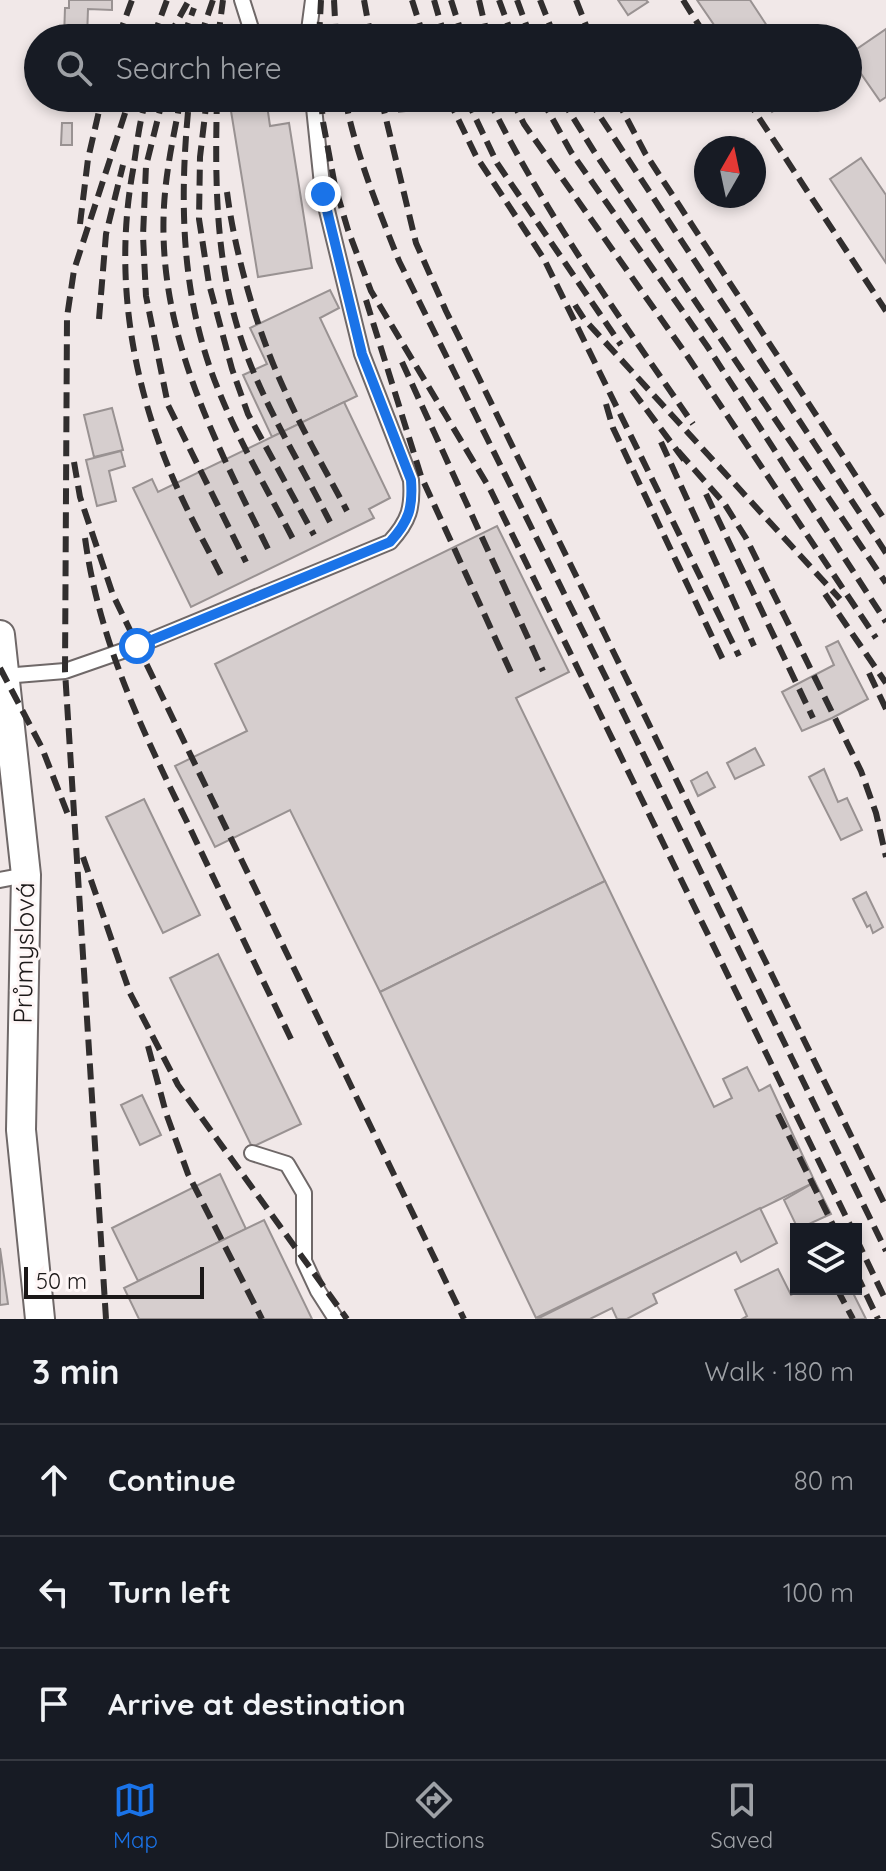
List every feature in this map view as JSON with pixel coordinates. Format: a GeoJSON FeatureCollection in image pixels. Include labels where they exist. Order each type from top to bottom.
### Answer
{"type":"FeatureCollection","features":[{"type":"Feature","properties":{"kind":"street","name":"Průmyslová"},"geometry":{"type":"LineString","coordinates":[[0,635],[13,877],[16,1131],[40,1319]]}},
{"type":"Feature","properties":{"kind":"lane"},"geometry":{"type":"LineString","coordinates":[[242,0],[250,24]]}},
{"type":"Feature","properties":{"kind":"lane"},"geometry":{"type":"LineString","coordinates":[[310,24],[313,0]]}},
{"type":"Feature","properties":{"kind":"lane"},"geometry":{"type":"LineString","coordinates":[[4,676],[65,671],[137,646],[390,542],[405,526],[412,502],[411,480],[362,354],[323,194],[314,112]]}},
{"type":"Feature","properties":{"kind":"lane"},"geometry":{"type":"LineString","coordinates":[[252,1153],[287,1164],[304,1193],[304,1261],[336,1319]]}},
{"type":"Feature","properties":{"kind":"building"},"geometry":{"type":"Polygon","coordinates":[[[69,0],[112,0],[112,10],[88,9],[87,24],[64,24],[65,8],[69,8],[69,0]]]}},
{"type":"Feature","properties":{"kind":"building"},"geometry":{"type":"Polygon","coordinates":[[[618,0],[646,0],[648,2],[628,15],[618,0]]]}},
{"type":"Feature","properties":{"kind":"building"},"geometry":{"type":"Polygon","coordinates":[[[697,0],[750,0],[766,24],[713,24],[697,0]]]}},
{"type":"Feature","properties":{"kind":"building"},"geometry":{"type":"Polygon","coordinates":[[[886,29],[886,97],[880,101],[862,75],[862,45],[886,29]]]}},
{"type":"Feature","properties":{"kind":"building"},"geometry":{"type":"Polygon","coordinates":[[[231,112],[268,112],[270,126],[289,123],[312,268],[258,277],[231,112]]]}},
{"type":"Feature","properties":{"kind":"building"},"geometry":{"type":"Polygon","coordinates":[[[62,123],[72,123],[72,145],[61,145],[62,123]]]}},
{"type":"Feature","properties":{"kind":"building"},"geometry":{"type":"Polygon","coordinates":[[[861,158],[886,195],[886,263],[830,179],[861,158]]]}},
{"type":"Feature","properties":{"kind":"building"},"geometry":{"type":"Polygon","coordinates":[[[330,290],[339,308],[320,318],[357,396],[272,437],[243,375],[267,364],[250,328],[330,290]]]}},
{"type":"Feature","properties":{"kind":"building"},"geometry":{"type":"Polygon","coordinates":[[[344,402],[390,498],[369,509],[374,518],[191,607],[133,488],[152,479],[158,492],[344,402]]]}},
{"type":"Feature","properties":{"kind":"building"},"geometry":{"type":"Polygon","coordinates":[[[112,408],[123,450],[94,457],[84,415],[112,408]]]}},
{"type":"Feature","properties":{"kind":"building"},"geometry":{"type":"Polygon","coordinates":[[[121,451],[125,466],[109,471],[116,501],[97,506],[86,460],[121,451]]]}},
{"type":"Feature","properties":{"kind":"building"},"geometry":{"type":"Polygon","coordinates":[[[497,526],[569,672],[516,698],[605,881],[380,992],[290,810],[215,847],[175,766],[247,731],[215,664],[497,526]]]}},
{"type":"Feature","properties":{"kind":"building"},"geometry":{"type":"Polygon","coordinates":[[[838,641],[868,699],[802,731],[782,692],[834,665],[826,647],[838,641]]]}},
{"type":"Feature","properties":{"kind":"building"},"geometry":{"type":"Polygon","coordinates":[[[755,748],[764,765],[735,779],[727,763],[755,748]]]}},
{"type":"Feature","properties":{"kind":"building"},"geometry":{"type":"Polygon","coordinates":[[[824,769],[838,802],[847,798],[862,830],[841,840],[809,777],[824,769]]]}},
{"type":"Feature","properties":{"kind":"building"},"geometry":{"type":"Polygon","coordinates":[[[707,772],[715,787],[698,796],[691,781],[707,772]]]}},
{"type":"Feature","properties":{"kind":"building"},"geometry":{"type":"Polygon","coordinates":[[[144,799],[200,915],[163,933],[106,817],[144,799]]]}},
{"type":"Feature","properties":{"kind":"building"},"geometry":{"type":"Polygon","coordinates":[[[605,881],[714,1107],[732,1098],[723,1079],[747,1067],[759,1091],[770,1085],[815,1182],[536,1318],[380,992],[605,881]]]}},
{"type":"Feature","properties":{"kind":"building"},"geometry":{"type":"Polygon","coordinates":[[[866,892],[883,927],[873,933],[853,899],[866,892]]]}},
{"type":"Feature","properties":{"kind":"building"},"geometry":{"type":"Polygon","coordinates":[[[218,954],[301,1124],[252,1147],[170,978],[218,954]]]}},
{"type":"Feature","properties":{"kind":"building"},"geometry":{"type":"Polygon","coordinates":[[[142,1095],[161,1135],[140,1145],[121,1105],[142,1095]]]}},
{"type":"Feature","properties":{"kind":"building"},"geometry":{"type":"Polygon","coordinates":[[[220,1174],[246,1229],[138,1281],[112,1228],[220,1174]]]}},
{"type":"Feature","properties":{"kind":"building"},"geometry":{"type":"Polygon","coordinates":[[[815,1182],[831,1214],[811,1223],[795,1223],[784,1200],[815,1182]]]}},
{"type":"Feature","properties":{"kind":"building"},"geometry":{"type":"Polygon","coordinates":[[[760,1208],[777,1243],[741,1262],[736,1252],[653,1294],[657,1303],[627,1319],[617,1319],[612,1308],[590,1319],[537,1319],[760,1208]]]}},
{"type":"Feature","properties":{"kind":"building"},"geometry":{"type":"Polygon","coordinates":[[[264,1220],[312,1319],[139,1319],[124,1288],[264,1220]]]}},
{"type":"Feature","properties":{"kind":"building"},"geometry":{"type":"Polygon","coordinates":[[[0,1248],[8,1304],[0,1305],[0,1248]]]}},
{"type":"Feature","properties":{"kind":"building"},"geometry":{"type":"Polygon","coordinates":[[[778,1269],[790,1295],[854,1295],[866,1319],[742,1319],[747,1316],[735,1290],[778,1269]]]}},
{"type":"Feature","properties":{"kind":"railway"},"geometry":{"type":"LineString","coordinates":[[123,24],[132,0]]}},
{"type":"Feature","properties":{"kind":"railway"},"geometry":{"type":"LineString","coordinates":[[158,24],[167,0]]}},
{"type":"Feature","properties":{"kind":"railway"},"geometry":{"type":"LineString","coordinates":[[176,24],[189,0]]}},
{"type":"Feature","properties":{"kind":"railway"},"geometry":{"type":"LineString","coordinates":[[205,24],[213,0]]}},
{"type":"Feature","properties":{"kind":"railway"},"geometry":{"type":"LineString","coordinates":[[220,24],[223,0]]}},
{"type":"Feature","properties":{"kind":"railway"},"geometry":{"type":"LineString","coordinates":[[320,24],[321,0]]}},
{"type":"Feature","properties":{"kind":"railway"},"geometry":{"type":"LineString","coordinates":[[334,0],[335,24]]}},
{"type":"Feature","properties":{"kind":"railway"},"geometry":{"type":"LineString","coordinates":[[364,0],[368,24]]}},
{"type":"Feature","properties":{"kind":"railway"},"geometry":{"type":"LineString","coordinates":[[412,0],[420,24]]}},
{"type":"Feature","properties":{"kind":"railway"},"geometry":{"type":"LineString","coordinates":[[434,0],[441,24]]}},
{"type":"Feature","properties":{"kind":"railway"},"geometry":{"type":"LineString","coordinates":[[451,0],[459,24]]}},
{"type":"Feature","properties":{"kind":"railway"},"geometry":{"type":"LineString","coordinates":[[479,0],[485,24]]}},
{"type":"Feature","properties":{"kind":"railway"},"geometry":{"type":"LineString","coordinates":[[499,0],[508,24]]}},
{"type":"Feature","properties":{"kind":"railway"},"geometry":{"type":"LineString","coordinates":[[517,0],[526,24]]}},
{"type":"Feature","properties":{"kind":"railway"},"geometry":{"type":"LineString","coordinates":[[540,0],[549,24]]}},
{"type":"Feature","properties":{"kind":"railway"},"geometry":{"type":"LineString","coordinates":[[576,0],[585,24]]}},
{"type":"Feature","properties":{"kind":"railway"},"geometry":{"type":"LineString","coordinates":[[683,0],[698,24]]}},
{"type":"Feature","properties":{"kind":"railway"},"geometry":{"type":"LineString","coordinates":[[188,24],[194,8]]}},
{"type":"Feature","properties":{"kind":"railway"},"geometry":{"type":"LineString","coordinates":[[80,224],[88,159],[99,112]]}},
{"type":"Feature","properties":{"kind":"railway"},"geometry":{"type":"LineString","coordinates":[[106,1319],[65,671],[67,317],[74,270],[125,112]]}},
{"type":"Feature","properties":{"kind":"railway"},"geometry":{"type":"LineString","coordinates":[[143,112],[125,248],[130,326],[146,402],[158,439],[183,501],[221,575]]}},
{"type":"Feature","properties":{"kind":"railway"},"geometry":{"type":"LineString","coordinates":[[160,112],[146,166],[143,236],[146,296],[168,405],[246,562]]}},
{"type":"Feature","properties":{"kind":"railway"},"geometry":{"type":"LineString","coordinates":[[178,112],[164,206],[164,253],[170,298],[180,342],[210,427],[269,551]]}},
{"type":"Feature","properties":{"kind":"railway"},"geometry":{"type":"LineString","coordinates":[[188,112],[184,220],[186,256],[198,326],[207,360],[228,413],[294,541]]}},
{"type":"Feature","properties":{"kind":"railway"},"geometry":{"type":"LineString","coordinates":[[205,112],[200,157],[199,219],[209,284],[248,414],[314,535]]}},
{"type":"Feature","properties":{"kind":"railway"},"geometry":{"type":"LineString","coordinates":[[217,112],[218,215],[230,301],[256,379],[330,522]]}},
{"type":"Feature","properties":{"kind":"railway"},"geometry":{"type":"LineString","coordinates":[[322,112],[335,186],[371,291],[490,489],[849,1223]]}},
{"type":"Feature","properties":{"kind":"railway"},"geometry":{"type":"LineString","coordinates":[[348,112],[361,161],[399,261],[886,1251]]}},
{"type":"Feature","properties":{"kind":"railway"},"geometry":{"type":"LineString","coordinates":[[384,112],[416,243],[446,311],[886,1207]]}},
{"type":"Feature","properties":{"kind":"railway"},"geometry":{"type":"LineString","coordinates":[[455,112],[476,156],[544,259],[739,656]]}},
{"type":"Feature","properties":{"kind":"railway"},"geometry":{"type":"LineString","coordinates":[[473,112],[497,163],[621,345]]}},
{"type":"Feature","properties":{"kind":"railway"},"geometry":{"type":"LineString","coordinates":[[495,112],[558,224],[693,424]]}},
{"type":"Feature","properties":{"kind":"railway"},"geometry":{"type":"LineString","coordinates":[[518,112],[688,357],[876,638]]}},
{"type":"Feature","properties":{"kind":"railway"},"geometry":{"type":"LineString","coordinates":[[549,112],[571,152],[707,346],[886,622]]}},
{"type":"Feature","properties":{"kind":"railway"},"geometry":{"type":"LineString","coordinates":[[570,112],[886,583]]}},
{"type":"Feature","properties":{"kind":"railway"},"geometry":{"type":"LineString","coordinates":[[597,112],[886,553]]}},
{"type":"Feature","properties":{"kind":"railway"},"geometry":{"type":"LineString","coordinates":[[623,112],[645,153],[886,522]]}},
{"type":"Feature","properties":{"kind":"railway"},"geometry":{"type":"LineString","coordinates":[[755,112],[886,311]]}},
{"type":"Feature","properties":{"kind":"railway"},"geometry":{"type":"LineString","coordinates":[[99,319],[106,234],[123,165]]}},
{"type":"Feature","properties":{"kind":"railway"},"geometry":{"type":"LineString","coordinates":[[227,192],[242,268],[275,369],[347,511]]}},
{"type":"Feature","properties":{"kind":"railway"},"geometry":{"type":"LineString","coordinates":[[366,300],[421,476],[514,679]]}},
{"type":"Feature","properties":{"kind":"railway"},"geometry":{"type":"LineString","coordinates":[[575,305],[584,319],[840,599]]}},
{"type":"Feature","properties":{"kind":"railway"},"geometry":{"type":"LineString","coordinates":[[402,362],[543,671]]}},
{"type":"Feature","properties":{"kind":"railway"},"geometry":{"type":"LineString","coordinates":[[632,390],[684,460]]}},
{"type":"Feature","properties":{"kind":"railway"},"geometry":{"type":"LineString","coordinates":[[606,404],[613,428],[725,664]]}},
{"type":"Feature","properties":{"kind":"railway"},"geometry":{"type":"LineString","coordinates":[[661,442],[754,646]]}},
{"type":"Feature","properties":{"kind":"railway"},"geometry":{"type":"LineString","coordinates":[[678,451],[724,503],[746,538],[861,771],[876,813],[886,857]]}},
{"type":"Feature","properties":{"kind":"railway"},"geometry":{"type":"LineString","coordinates":[[74,462],[80,497],[113,595],[464,1319]]}},
{"type":"Feature","properties":{"kind":"railway"},"geometry":{"type":"LineString","coordinates":[[706,494],[813,718]]}},
{"type":"Feature","properties":{"kind":"railway"},"geometry":{"type":"LineString","coordinates":[[85,538],[101,614],[125,686],[291,1039]]}},
{"type":"Feature","properties":{"kind":"railway"},"geometry":{"type":"LineString","coordinates":[[825,594],[886,683]]}},
{"type":"Feature","properties":{"kind":"railway"},"geometry":{"type":"LineString","coordinates":[[0,668],[42,748],[70,820]]}},
{"type":"Feature","properties":{"kind":"railway"},"geometry":{"type":"LineString","coordinates":[[869,673],[886,709]]}},
{"type":"Feature","properties":{"kind":"railway"},"geometry":{"type":"LineString","coordinates":[[83,857],[130,993],[178,1085],[347,1319]]}},
{"type":"Feature","properties":{"kind":"railway"},"geometry":{"type":"LineString","coordinates":[[148,1046],[166,1113],[188,1174],[262,1319]]}},
{"type":"Feature","properties":{"kind":"railway"},"geometry":{"type":"LineString","coordinates":[[778,1114],[832,1223]]}},
{"type":"Feature","properties":{"kind":"railway"},"geometry":{"type":"LineString","coordinates":[[862,1251],[886,1301]]}},
{"type":"Feature","properties":{"kind":"railway"},"geometry":{"type":"LineString","coordinates":[[862,1286],[878,1319]]}},
{"type":"Feature","properties":{"kind":"railway"},"geometry":{"type":"LineString","coordinates":[[840,1295],[853,1319]]}},
{"type":"Feature","properties":{"kind":"route"},"geometry":{"type":"LineString","coordinates":[[137,646],[390,542],[405,526],[412,502],[411,480],[362,354],[323,194]]}}]}
